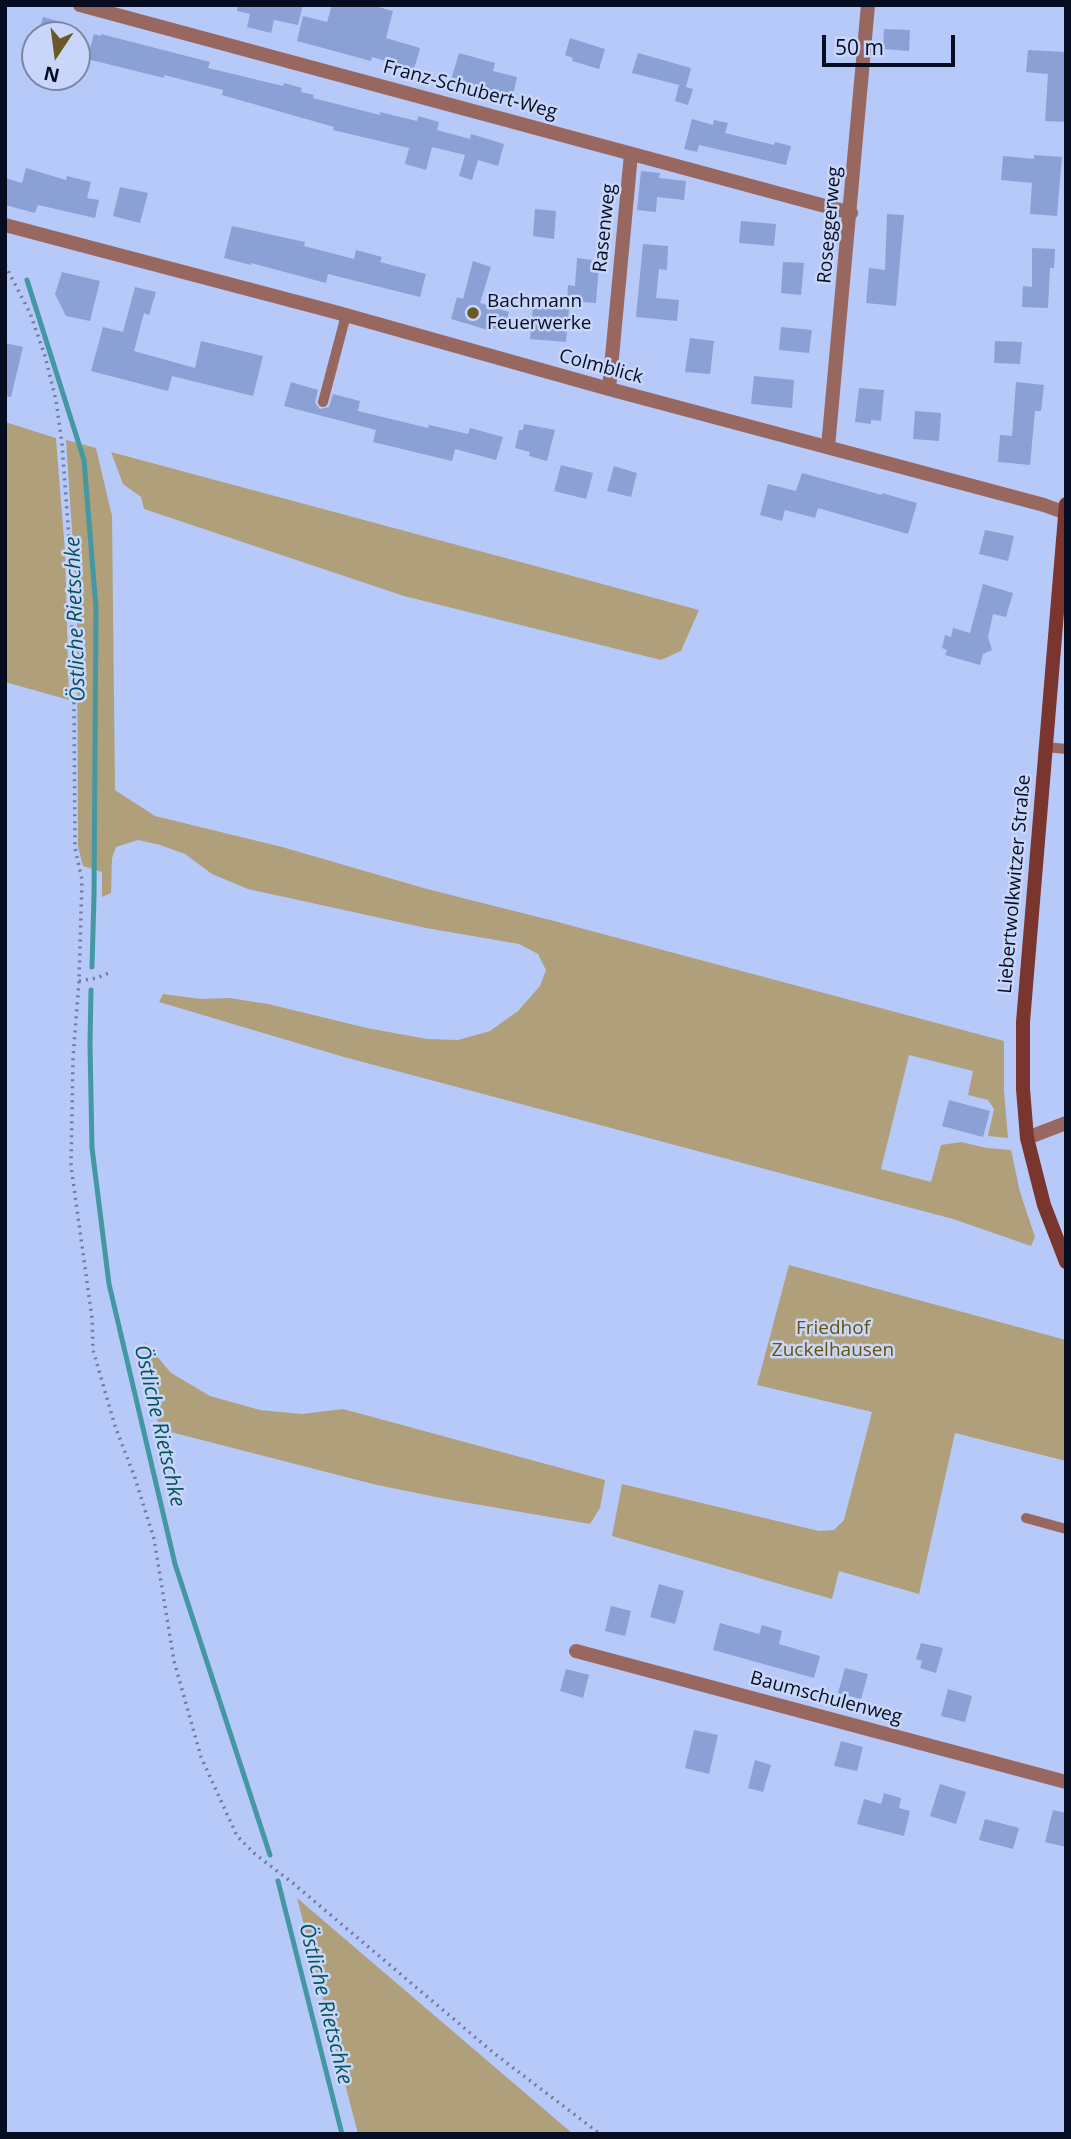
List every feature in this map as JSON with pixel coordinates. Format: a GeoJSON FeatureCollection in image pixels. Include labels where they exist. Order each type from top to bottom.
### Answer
{"type":"FeatureCollection","features":[{"type":"Feature","properties":{"kind":"street","name":"Franz-Schubert-Weg"},"geometry":{"type":"LineString","coordinates":[[79,5],[850,214]]}},
{"type":"Feature","properties":{"kind":"street","name":"Roseggerweg"},"geometry":{"type":"LineString","coordinates":[[828,447],[868,5]]}},
{"type":"Feature","properties":{"kind":"street","name":"Rasenweg"},"geometry":{"type":"LineString","coordinates":[[609,389],[631,154]]}},
{"type":"Feature","properties":{"kind":"street","name":"Colmblick"},"geometry":{"type":"LineString","coordinates":[[5,225],[346,315],[1065,512]]}},
{"type":"Feature","properties":{"kind":"street","name":"Liebertwolkwitzer Straße"},"geometry":{"type":"LineString","coordinates":[[1066,504],[1023,1022],[1023,1089],[1027,1138],[1044,1205],[1066,1262]]}},
{"type":"Feature","properties":{"kind":"street"},"geometry":{"type":"LineString","coordinates":[[1027,1138],[1066,1122]]}},
{"type":"Feature","properties":{"kind":"street","name":"Baumschulenweg"},"geometry":{"type":"LineString","coordinates":[[576,1651],[1066,1782]]}},
{"type":"Feature","properties":{"kind":"lane"},"geometry":{"type":"LineString","coordinates":[[323,402],[346,315]]}},
{"type":"Feature","properties":{"kind":"lane"},"geometry":{"type":"LineString","coordinates":[[1046,747],[1066,749]]}},
{"type":"Feature","properties":{"kind":"lane"},"geometry":{"type":"LineString","coordinates":[[1026,1518],[1066,1529]]}},
{"type":"Feature","properties":{"kind":"path"},"geometry":{"type":"LineString","coordinates":[[5,265],[30,313],[45,356],[56,400],[62,444],[70,551],[75,848],[82,880],[79,982],[73,1058],[71,1166],[92,1318],[93,1350],[115,1426],[154,1539],[173,1661],[201,1756],[237,1836],[495,2054],[600,2134]]}},
{"type":"Feature","properties":{"kind":"path"},"geometry":{"type":"LineString","coordinates":[[79,982],[109,973]]}},
{"type":"Feature","properties":{"kind":"green space"},"geometry":{"type":"Polygon","coordinates":[[[5,422],[56,438],[65,552],[69,700],[5,682],[5,422]]]}},
{"type":"Feature","properties":{"kind":"green space"},"geometry":{"type":"Polygon","coordinates":[[[66,440],[96,448],[112,516],[115,790],[155,816],[282,847],[427,889],[1004,1041],[1008,1138],[988,1136],[994,1109],[988,1100],[968,1095],[973,1071],[909,1055],[881,1169],[931,1182],[941,1145],[961,1142],[1011,1150],[1020,1192],[1035,1237],[1031,1246],[953,1219],[344,1057],[159,1002],[163,994],[201,999],[229,998],[268,1004],[367,1028],[427,1039],[458,1040],[490,1031],[518,1011],[540,986],[546,970],[538,954],[519,944],[426,928],[248,889],[212,874],[185,854],[138,840],[116,847],[112,858],[111,893],[102,897],[102,872],[83,866],[78,847],[77,606],[66,440]]]}},
{"type":"Feature","properties":{"kind":"green space"},"geometry":{"type":"Polygon","coordinates":[[[111,452],[699,610],[681,651],[661,660],[404,596],[144,509],[141,497],[123,484],[111,452]]]}},
{"type":"Feature","properties":{"kind":"green space","name":"Friedhof Zuckelhausen"},"geometry":{"type":"Polygon","coordinates":[[[789,1265],[1066,1340],[1066,1461],[955,1433],[919,1594],[839,1571],[832,1599],[612,1536],[622,1484],[819,1531],[834,1530],[844,1520],[872,1412],[757,1385],[789,1265]]]}},
{"type":"Feature","properties":{"kind":"green space"},"geometry":{"type":"Polygon","coordinates":[[[145,1342],[171,1373],[210,1396],[260,1410],[302,1414],[343,1409],[605,1480],[600,1508],[590,1524],[446,1499],[377,1485],[159,1429],[145,1342]]]}},
{"type":"Feature","properties":{"kind":"green space"},"geometry":{"type":"Polygon","coordinates":[[[297,1898],[573,2134],[358,2134],[297,1898]]]}},
{"type":"Feature","properties":{"kind":"building"},"geometry":{"type":"Polygon","coordinates":[[[238,5],[303,5],[298,25],[274,20],[271,33],[247,27],[250,14],[237,11],[238,5]]]}},
{"type":"Feature","properties":{"kind":"building"},"geometry":{"type":"Polygon","coordinates":[[[332,5],[371,5],[393,11],[386,38],[420,48],[414,69],[372,57],[371,61],[297,41],[303,16],[327,22],[332,5]]]}},
{"type":"Feature","properties":{"kind":"building"},"geometry":{"type":"Polygon","coordinates":[[[43,17],[57,21],[42,21],[43,17]]]}},
{"type":"Feature","properties":{"kind":"building"},"geometry":{"type":"Polygon","coordinates":[[[884,29],[910,30],[909,51],[883,49],[884,29]]]}},
{"type":"Feature","properties":{"kind":"building"},"geometry":{"type":"Polygon","coordinates":[[[94,34],[101,34],[210,62],[208,68],[302,88],[301,92],[314,95],[313,98],[380,115],[380,112],[417,121],[418,116],[439,122],[437,130],[470,139],[471,134],[504,144],[498,166],[478,160],[472,180],[459,176],[465,155],[432,147],[426,170],[405,164],[409,148],[333,130],[334,127],[222,95],[223,90],[91,60],[94,34]]]}},
{"type":"Feature","properties":{"kind":"building"},"geometry":{"type":"Polygon","coordinates":[[[570,38],[605,49],[599,69],[572,61],[573,58],[565,55],[570,38]]]}},
{"type":"Feature","properties":{"kind":"building"},"geometry":{"type":"Polygon","coordinates":[[[1028,50],[1066,52],[1066,122],[1045,121],[1048,74],[1026,72],[1028,50]]]}},
{"type":"Feature","properties":{"kind":"building"},"geometry":{"type":"Polygon","coordinates":[[[459,53],[495,63],[493,71],[517,77],[513,96],[451,80],[459,53]]]}},
{"type":"Feature","properties":{"kind":"building"},"geometry":{"type":"Polygon","coordinates":[[[638,53],[691,68],[686,87],[693,89],[688,105],[675,101],[679,85],[632,73],[638,53]]]}},
{"type":"Feature","properties":{"kind":"building"},"geometry":{"type":"Polygon","coordinates":[[[692,119],[713,125],[714,120],[728,123],[725,133],[774,145],[775,142],[791,146],[786,165],[699,145],[697,152],[684,149],[692,119]]]}},
{"type":"Feature","properties":{"kind":"building"},"geometry":{"type":"Polygon","coordinates":[[[1034,155],[1062,157],[1057,216],[1030,214],[1032,183],[1001,180],[1003,156],[1034,159],[1034,155]]]}},
{"type":"Feature","properties":{"kind":"building"},"geometry":{"type":"Polygon","coordinates":[[[26,168],[66,180],[67,176],[91,182],[87,198],[99,200],[95,218],[38,205],[35,213],[5,205],[5,178],[22,183],[26,168]]]}},
{"type":"Feature","properties":{"kind":"building"},"geometry":{"type":"Polygon","coordinates":[[[641,171],[660,173],[659,178],[686,181],[684,200],[657,197],[656,212],[637,210],[641,171]]]}},
{"type":"Feature","properties":{"kind":"building"},"geometry":{"type":"Polygon","coordinates":[[[120,187],[148,193],[140,223],[113,216],[120,187]]]}},
{"type":"Feature","properties":{"kind":"building"},"geometry":{"type":"Polygon","coordinates":[[[535,209],[556,211],[554,239],[533,236],[535,209]]]}},
{"type":"Feature","properties":{"kind":"building"},"geometry":{"type":"Polygon","coordinates":[[[887,214],[904,215],[896,306],[866,303],[869,268],[885,270],[887,214]]]}},
{"type":"Feature","properties":{"kind":"building"},"geometry":{"type":"Polygon","coordinates":[[[741,221],[776,224],[774,246],[739,243],[741,221]]]}},
{"type":"Feature","properties":{"kind":"building"},"geometry":{"type":"Polygon","coordinates":[[[232,226],[305,242],[304,246],[354,259],[356,250],[382,257],[380,262],[426,274],[420,297],[328,274],[326,283],[224,258],[232,226]]]}},
{"type":"Feature","properties":{"kind":"building"},"geometry":{"type":"Polygon","coordinates":[[[643,244],[668,246],[667,270],[659,269],[656,298],[679,300],[677,321],[636,317],[643,244]]]}},
{"type":"Feature","properties":{"kind":"building"},"geometry":{"type":"Polygon","coordinates":[[[1032,248],[1055,249],[1054,268],[1050,268],[1048,308],[1022,307],[1023,286],[1032,287],[1032,248]]]}},
{"type":"Feature","properties":{"kind":"building"},"geometry":{"type":"Polygon","coordinates":[[[577,258],[592,260],[592,264],[599,265],[596,303],[567,301],[568,285],[575,286],[577,258]]]}},
{"type":"Feature","properties":{"kind":"building"},"geometry":{"type":"Polygon","coordinates":[[[473,261],[491,267],[480,303],[509,312],[503,331],[488,327],[488,330],[451,319],[457,297],[463,299],[473,261]]]}},
{"type":"Feature","properties":{"kind":"building"},"geometry":{"type":"Polygon","coordinates":[[[783,262],[804,263],[801,295],[781,293],[783,262]]]}},
{"type":"Feature","properties":{"kind":"building"},"geometry":{"type":"Polygon","coordinates":[[[62,272],[100,281],[90,321],[66,316],[55,294],[62,272]]]}},
{"type":"Feature","properties":{"kind":"building"},"geometry":{"type":"Polygon","coordinates":[[[135,287],[156,292],[149,315],[144,313],[134,351],[195,368],[201,341],[263,356],[253,396],[172,376],[168,391],[91,371],[103,327],[123,332],[135,287]]]}},
{"type":"Feature","properties":{"kind":"building"},"geometry":{"type":"Polygon","coordinates":[[[533,306],[569,309],[566,342],[530,339],[533,306]]]}},
{"type":"Feature","properties":{"kind":"building"},"geometry":{"type":"Polygon","coordinates":[[[781,327],[812,330],[809,353],[779,350],[781,327]]]}},
{"type":"Feature","properties":{"kind":"building"},"geometry":{"type":"Polygon","coordinates":[[[690,338],[714,341],[710,374],[685,372],[690,338]]]}},
{"type":"Feature","properties":{"kind":"building"},"geometry":{"type":"Polygon","coordinates":[[[995,341],[1022,342],[1020,364],[994,363],[995,341]]]}},
{"type":"Feature","properties":{"kind":"building"},"geometry":{"type":"Polygon","coordinates":[[[5,343],[23,347],[11,397],[5,396],[5,343]]]}},
{"type":"Feature","properties":{"kind":"building"},"geometry":{"type":"Polygon","coordinates":[[[754,376],[794,380],[792,408],[751,404],[754,376]]]}},
{"type":"Feature","properties":{"kind":"building"},"geometry":{"type":"Polygon","coordinates":[[[291,382],[318,390],[315,403],[320,409],[329,407],[333,394],[360,401],[358,411],[428,428],[429,425],[468,434],[470,428],[503,437],[496,460],[455,449],[452,461],[373,442],[376,430],[284,406],[291,382]]]}},
{"type":"Feature","properties":{"kind":"building"},"geometry":{"type":"Polygon","coordinates":[[[1016,382],[1044,385],[1041,411],[1035,411],[1030,465],[998,462],[1000,435],[1012,436],[1016,382]]]}},
{"type":"Feature","properties":{"kind":"building"},"geometry":{"type":"Polygon","coordinates":[[[859,388],[884,390],[881,421],[871,420],[871,424],[855,422],[859,388]]]}},
{"type":"Feature","properties":{"kind":"building"},"geometry":{"type":"Polygon","coordinates":[[[915,411],[941,413],[939,441],[913,439],[915,411]]]}},
{"type":"Feature","properties":{"kind":"building"},"geometry":{"type":"Polygon","coordinates":[[[524,424],[555,430],[547,461],[529,456],[530,452],[515,448],[519,430],[523,430],[524,424]]]}},
{"type":"Feature","properties":{"kind":"building"},"geometry":{"type":"Polygon","coordinates":[[[561,465],[593,473],[586,499],[554,491],[561,465]]]}},
{"type":"Feature","properties":{"kind":"building"},"geometry":{"type":"Polygon","coordinates":[[[614,466],[637,473],[631,497],[607,491],[614,466]]]}},
{"type":"Feature","properties":{"kind":"building"},"geometry":{"type":"Polygon","coordinates":[[[802,473],[917,503],[908,534],[818,508],[815,518],[785,510],[782,521],[760,515],[768,484],[796,491],[802,473]]]}},
{"type":"Feature","properties":{"kind":"building"},"geometry":{"type":"Polygon","coordinates":[[[985,530],[1014,536],[1008,561],[979,554],[985,530]]]}},
{"type":"Feature","properties":{"kind":"building"},"geometry":{"type":"Polygon","coordinates":[[[983,584],[1013,593],[1006,617],[993,614],[988,637],[992,650],[983,654],[980,665],[945,655],[947,650],[942,648],[945,635],[951,637],[953,628],[970,633],[983,584]]]}},
{"type":"Feature","properties":{"kind":"building"},"geometry":{"type":"Polygon","coordinates":[[[949,1100],[990,1111],[983,1137],[942,1126],[949,1100]]]}},
{"type":"Feature","properties":{"kind":"building"},"geometry":{"type":"Polygon","coordinates":[[[659,1584],[684,1591],[675,1624],[650,1617],[659,1584]]]}},
{"type":"Feature","properties":{"kind":"building"},"geometry":{"type":"Polygon","coordinates":[[[611,1606],[631,1611],[625,1636],[605,1631],[611,1606]]]}},
{"type":"Feature","properties":{"kind":"building"},"geometry":{"type":"Polygon","coordinates":[[[720,1623],[759,1634],[762,1625],[782,1631],[779,1644],[820,1656],[814,1678],[713,1650],[720,1623]]]}},
{"type":"Feature","properties":{"kind":"building"},"geometry":{"type":"Polygon","coordinates":[[[921,1643],[943,1648],[936,1673],[920,1668],[922,1661],[916,1659],[921,1643]]]}},
{"type":"Feature","properties":{"kind":"building"},"geometry":{"type":"Polygon","coordinates":[[[845,1668],[868,1674],[861,1699],[838,1693],[845,1668]]]}},
{"type":"Feature","properties":{"kind":"building"},"geometry":{"type":"Polygon","coordinates":[[[566,1669],[589,1675],[583,1698],[560,1691],[566,1669]]]}},
{"type":"Feature","properties":{"kind":"building"},"geometry":{"type":"Polygon","coordinates":[[[948,1689],[972,1696],[965,1722],[941,1716],[948,1689]]]}},
{"type":"Feature","properties":{"kind":"building"},"geometry":{"type":"Polygon","coordinates":[[[694,1730],[718,1735],[709,1774],[685,1768],[694,1730]]]}},
{"type":"Feature","properties":{"kind":"building"},"geometry":{"type":"Polygon","coordinates":[[[841,1741],[863,1747],[857,1771],[834,1766],[841,1741]]]}},
{"type":"Feature","properties":{"kind":"building"},"geometry":{"type":"Polygon","coordinates":[[[755,1760],[771,1765],[763,1792],[748,1788],[755,1760]]]}},
{"type":"Feature","properties":{"kind":"building"},"geometry":{"type":"Polygon","coordinates":[[[940,1784],[966,1792],[956,1824],[930,1816],[940,1784]]]}},
{"type":"Feature","properties":{"kind":"building"},"geometry":{"type":"Polygon","coordinates":[[[884,1793],[901,1798],[899,1808],[910,1811],[904,1836],[857,1824],[864,1799],[881,1804],[884,1793]]]}},
{"type":"Feature","properties":{"kind":"building"},"geometry":{"type":"Polygon","coordinates":[[[1053,1810],[1066,1813],[1066,1847],[1045,1842],[1053,1810]]]}},
{"type":"Feature","properties":{"kind":"building"},"geometry":{"type":"Polygon","coordinates":[[[985,1819],[1019,1828],[1013,1849],[979,1840],[985,1819]]]}},
{"type":"Feature","properties":{"kind":"waterway","name":"Östliche Rietschke"},"geometry":{"type":"LineString","coordinates":[[27,280],[84,460],[96,608],[92,967]]}},
{"type":"Feature","properties":{"kind":"waterway","name":"Östliche Rietschke"},"geometry":{"type":"LineString","coordinates":[[91,990],[92,1148],[109,1284],[175,1564],[270,1855]]}},
{"type":"Feature","properties":{"kind":"waterway","name":"Östliche Rietschke"},"geometry":{"type":"LineString","coordinates":[[278,1881],[342,2134]]}},
{"type":"Feature","properties":{"kind":"place","name":"Bachmann Feuerwerke"},"geometry":{"type":"Point","coordinates":[473,313]}}]}
